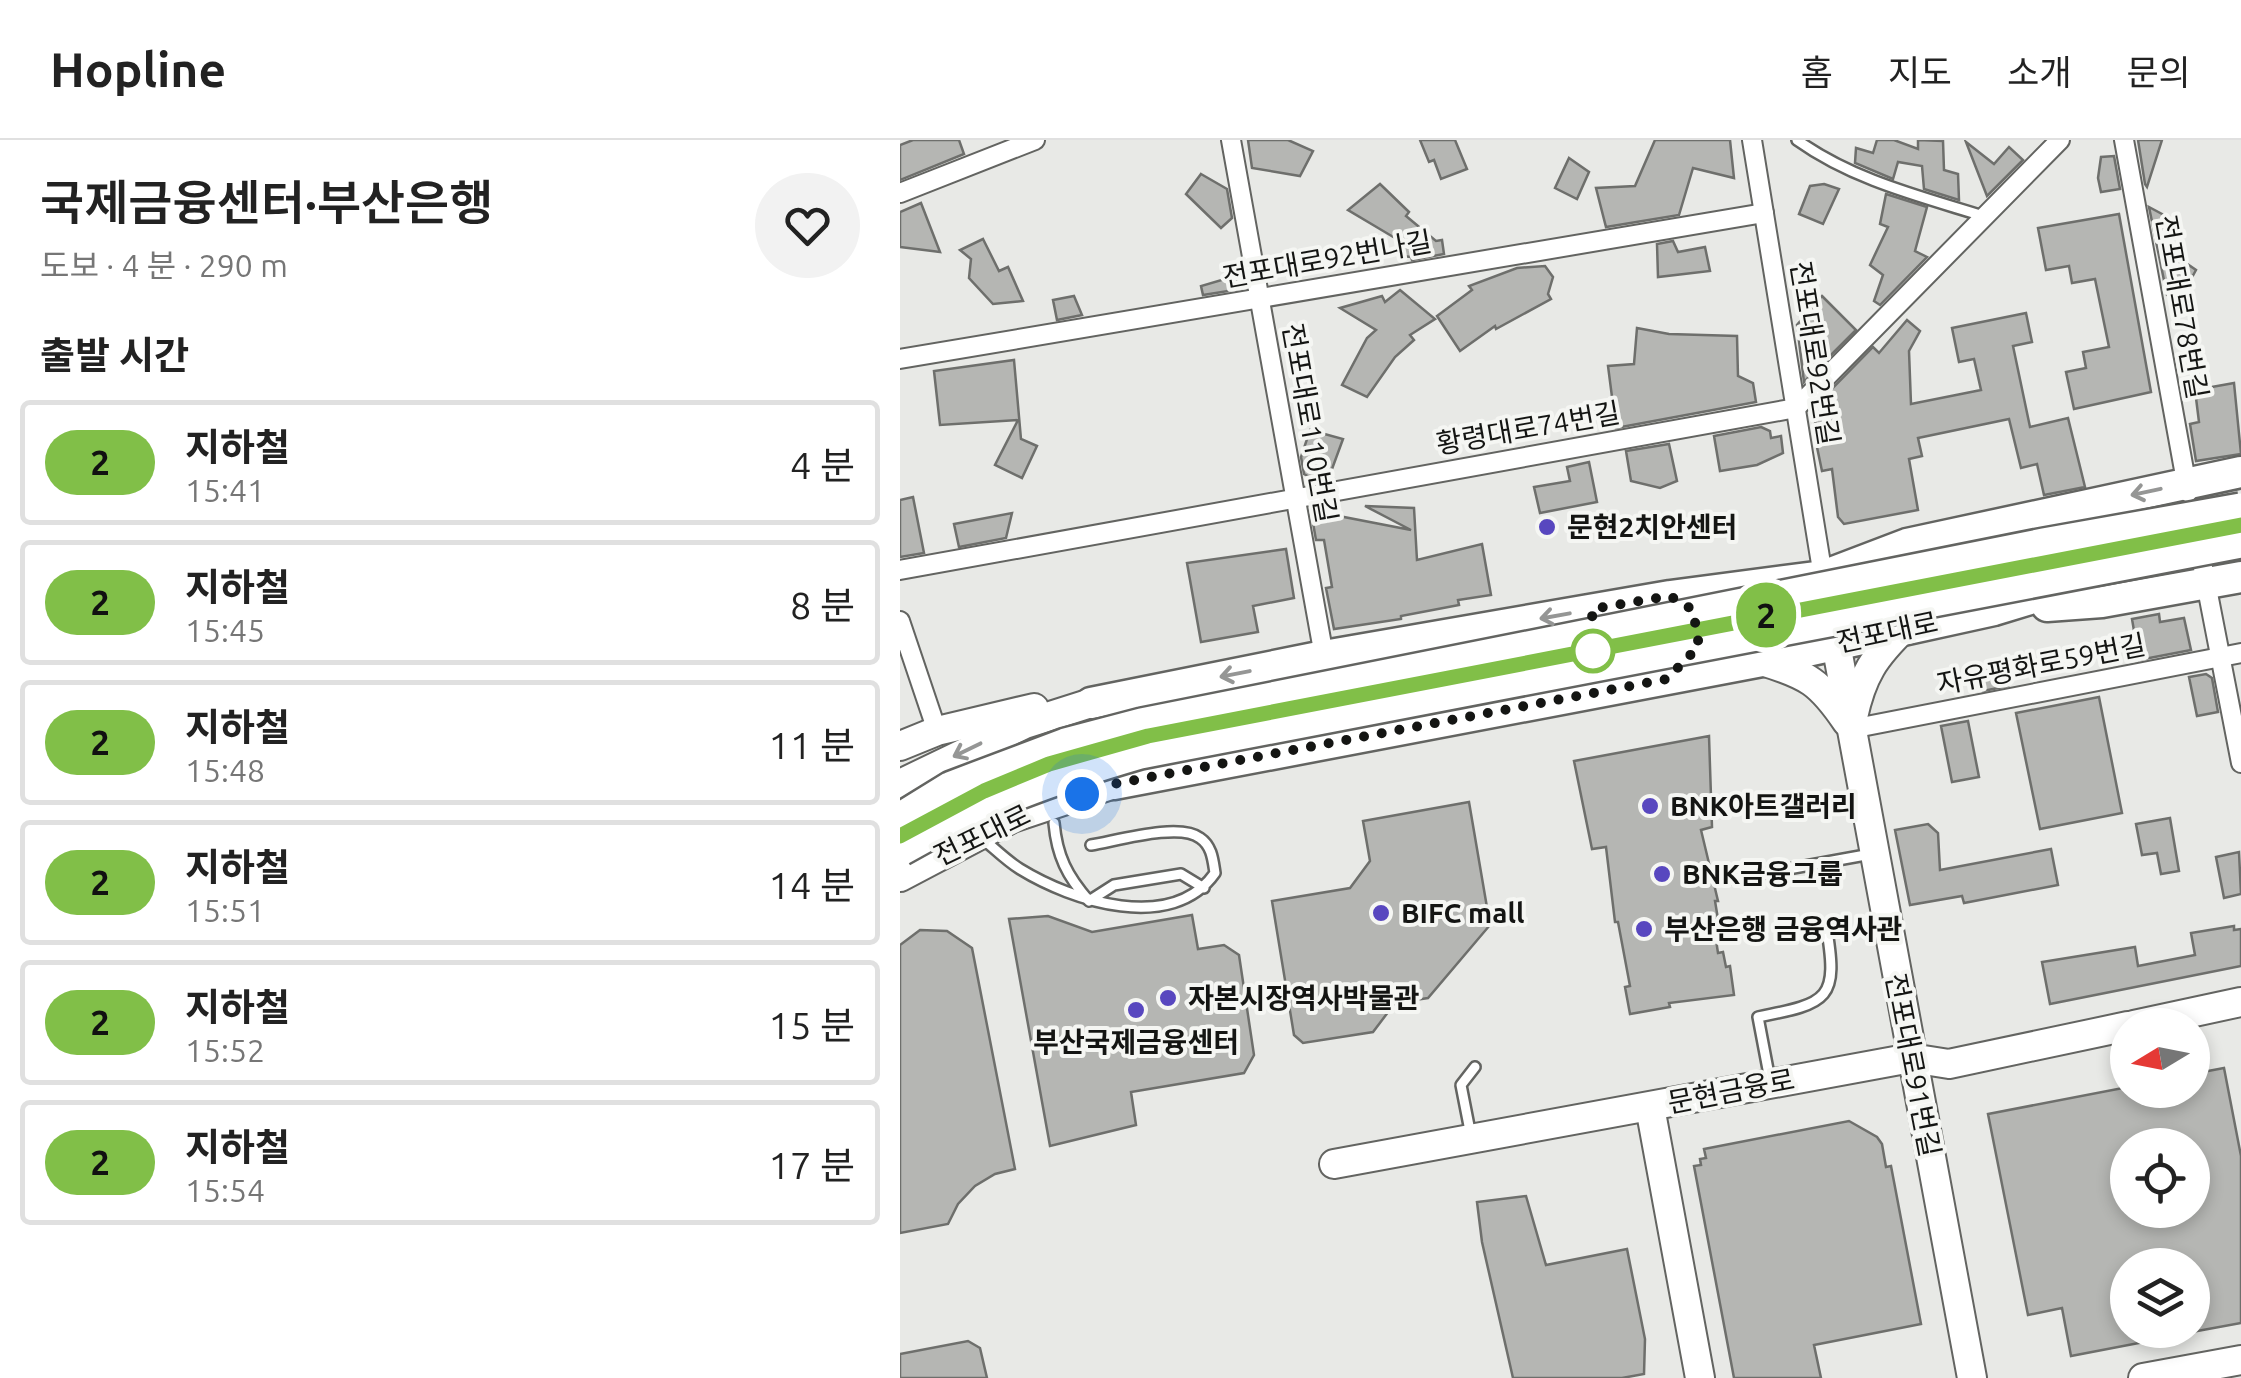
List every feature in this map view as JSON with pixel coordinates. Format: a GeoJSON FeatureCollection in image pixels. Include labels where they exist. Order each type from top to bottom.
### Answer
{"type":"FeatureCollection","features":[{"type":"Feature","properties":{"kind":"highway"},"geometry":{"type":"LineString","coordinates":[[2045,562],[2241,494]]}},
{"type":"Feature","properties":{"kind":"highway"},"geometry":{"type":"LineString","coordinates":[[900,848],[958,815],[1050,777],[1140,751],[2045,562],[2241,512]]}},
{"type":"Feature","properties":{"kind":"highway"},"geometry":{"type":"LineString","coordinates":[[900,821],[952,789],[1066,746],[1142,726],[2045,562],[2241,540]]}},
{"type":"Feature","properties":{"kind":"highway"},"geometry":{"type":"LineString","coordinates":[[2045,562],[2241,558]]}},
{"type":"Feature","properties":{"kind":"main road"},"geometry":{"type":"LineString","coordinates":[[900,784],[1025,724],[1091,703],[1324,656],[1670,596],[1823,576],[2190,498],[2241,472]]}},
{"type":"Feature","properties":{"kind":"main road"},"geometry":{"type":"LineString","coordinates":[[2190,498],[2241,504]]}},
{"type":"Feature","properties":{"kind":"main road","name":"전포대로"},"geometry":{"type":"LineString","coordinates":[[900,877],[977,834],[1049,804],[1114,784],[1762,661],[1994,610],[2084,582],[2204,574],[2241,558]]}},
{"type":"Feature","properties":{"kind":"main road"},"geometry":{"type":"LineString","coordinates":[[2204,574],[2241,577]]}},
{"type":"Feature","properties":{"kind":"main road","name":"전포대로91번길"},"geometry":{"type":"LineString","coordinates":[[1823,576],[1972,1378]]}},
{"type":"Feature","properties":{"kind":"main road"},"geometry":{"type":"LineString","coordinates":[[1667,679],[1699,646],[1693,610],[1670,596]]}},
{"type":"Feature","properties":{"kind":"main road"},"geometry":{"type":"LineString","coordinates":[[1851,729],[1859,686],[1877,654],[1905,628]]}},
{"type":"Feature","properties":{"kind":"main road"},"geometry":{"type":"LineString","coordinates":[[1762,661],[1802,674],[1830,696],[1851,729]]}},
{"type":"Feature","properties":{"kind":"main road"},"geometry":{"type":"LineString","coordinates":[[900,746],[937,731],[1043,706],[1091,703]]}},
{"type":"Feature","properties":{"kind":"main road","name":"문현금융로"},"geometry":{"type":"LineString","coordinates":[[2210,1009],[2241,1002]]}},
{"type":"Feature","properties":{"kind":"main road","name":"문현금융로"},"geometry":{"type":"LineString","coordinates":[[1334,1164],[1911,1058],[1949,1064],[2110,1030]]}},
{"type":"Feature","properties":{"kind":"main road"},"geometry":{"type":"LineString","coordinates":[[1650,1106],[1700,1378]]}},
{"type":"Feature","properties":{"kind":"main road"},"geometry":{"type":"LineString","coordinates":[[2143,1378],[2241,1360]]}},
{"type":"Feature","properties":{"kind":"street"},"geometry":{"type":"LineString","coordinates":[[900,193],[1036,140]]}},
{"type":"Feature","properties":{"kind":"street","name":"전포대로110번길"},"geometry":{"type":"LineString","coordinates":[[1231,140],[1324,656]]}},
{"type":"Feature","properties":{"kind":"street","name":"전포대로92번길"},"geometry":{"type":"LineString","coordinates":[[1752,140],[1823,576]]}},
{"type":"Feature","properties":{"kind":"street"},"geometry":{"type":"LineString","coordinates":[[1796,408],[2060,140]]}},
{"type":"Feature","properties":{"kind":"street","name":"전포대로78번길"},"geometry":{"type":"LineString","coordinates":[[2124,140],[2241,762]]}},
{"type":"Feature","properties":{"kind":"street","name":"전포대로92번나길"},"geometry":{"type":"LineString","coordinates":[[900,359],[1764,213]]}},
{"type":"Feature","properties":{"kind":"street","name":"황령대로74번길"},"geometry":{"type":"LineString","coordinates":[[900,570],[1796,408]]}},
{"type":"Feature","properties":{"kind":"street"},"geometry":{"type":"LineString","coordinates":[[900,621],[937,731]]}},
{"type":"Feature","properties":{"kind":"street","name":"자유평화로59번길"},"geometry":{"type":"LineString","coordinates":[[1851,729],[2241,653]]}},
{"type":"Feature","properties":{"kind":"lane"},"geometry":{"type":"LineString","coordinates":[[1797,140],[1822,158],[1867,179],[1986,218]]}},
{"type":"Feature","properties":{"kind":"lane"},"geometry":{"type":"LineString","coordinates":[[1054,823],[1057,851],[1070,880],[1089,900]]}},
{"type":"Feature","properties":{"kind":"lane"},"geometry":{"type":"LineString","coordinates":[[977,834],[1020,868],[1089,900],[1130,908],[1182,901],[1204,888],[1214,874],[1212,854],[1204,840],[1190,832],[1172,831],[1091,845]]}},
{"type":"Feature","properties":{"kind":"lane"},"geometry":{"type":"LineString","coordinates":[[1733,879],[1874,853]]}},
{"type":"Feature","properties":{"kind":"lane"},"geometry":{"type":"LineString","coordinates":[[1089,900],[1114,885],[1180,874],[1204,888]]}},
{"type":"Feature","properties":{"kind":"lane"},"geometry":{"type":"LineString","coordinates":[[1770,1084],[1758,1016],[1804,1008],[1818,1001],[1830,986],[1833,966],[1826,925]]}},
{"type":"Feature","properties":{"kind":"lane"},"geometry":{"type":"LineString","coordinates":[[1472,1138],[1461,1085],[1474,1067]]}},
{"type":"Feature","properties":{"kind":"building"},"geometry":{"type":"Polygon","coordinates":[[[913,140],[959,140],[964,154],[900,180],[900,145],[913,140]]]}},
{"type":"Feature","properties":{"kind":"building"},"geometry":{"type":"Polygon","coordinates":[[[1248,140],[1288,140],[1313,151],[1300,176],[1252,168],[1248,140]]]}},
{"type":"Feature","properties":{"kind":"building"},"geometry":{"type":"Polygon","coordinates":[[[1420,140],[1455,140],[1467,169],[1441,179],[1420,140]]]}},
{"type":"Feature","properties":{"kind":"building"},"geometry":{"type":"Polygon","coordinates":[[[1655,140],[1730,140],[1734,178],[1693,168],[1679,215],[1606,227],[1596,188],[1635,186],[1655,140]]]}},
{"type":"Feature","properties":{"kind":"building"},"geometry":{"type":"Polygon","coordinates":[[[1877,140],[1894,140],[1918,149],[1918,140],[1943,141],[1944,170],[1958,174],[1959,200],[1924,189],[1922,166],[1898,162],[1893,179],[1855,163],[1856,148],[1873,153],[1877,140]]]}},
{"type":"Feature","properties":{"kind":"building"},"geometry":{"type":"Polygon","coordinates":[[[2138,140],[2162,140],[2147,187],[2145,184],[2138,140]]]}},
{"type":"Feature","properties":{"kind":"building"},"geometry":{"type":"Polygon","coordinates":[[[1966,142],[1994,164],[2009,147],[2023,160],[1987,196],[1966,142]]]}},
{"type":"Feature","properties":{"kind":"building"},"geometry":{"type":"Polygon","coordinates":[[[2114,156],[2120,189],[2101,192],[2101,157],[2114,156]]]}},
{"type":"Feature","properties":{"kind":"building"},"geometry":{"type":"Polygon","coordinates":[[[1569,158],[1589,172],[1577,199],[1555,188],[1569,158]]]}},
{"type":"Feature","properties":{"kind":"building"},"geometry":{"type":"Polygon","coordinates":[[[1201,174],[1227,189],[1232,218],[1221,228],[1186,194],[1201,174]]]}},
{"type":"Feature","properties":{"kind":"building"},"geometry":{"type":"Polygon","coordinates":[[[1380,184],[1409,212],[1406,216],[1436,241],[1442,240],[1444,254],[1412,260],[1401,256],[1395,238],[1348,210],[1380,184]]]}},
{"type":"Feature","properties":{"kind":"building"},"geometry":{"type":"Polygon","coordinates":[[[1824,184],[1839,189],[1823,224],[1799,214],[1810,186],[1824,184]]]}},
{"type":"Feature","properties":{"kind":"building"},"geometry":{"type":"Polygon","coordinates":[[[1886,194],[1927,207],[1915,251],[1927,257],[1880,305],[1874,301],[1883,275],[1870,265],[1888,227],[1880,224],[1886,194]]]}},
{"type":"Feature","properties":{"kind":"building"},"geometry":{"type":"Polygon","coordinates":[[[921,203],[940,252],[900,247],[900,212],[921,203]]]}},
{"type":"Feature","properties":{"kind":"building"},"geometry":{"type":"Polygon","coordinates":[[[2149,207],[2175,221],[2161,246],[2196,270],[2179,301],[2167,295],[2149,207]]]}},
{"type":"Feature","properties":{"kind":"building"},"geometry":{"type":"Polygon","coordinates":[[[2119,214],[2151,392],[2074,409],[2066,372],[2086,368],[2083,352],[2109,347],[2095,279],[2072,283],[2069,266],[2046,270],[2038,228],[2119,214]]]}},
{"type":"Feature","properties":{"kind":"building"},"geometry":{"type":"Polygon","coordinates":[[[983,239],[999,271],[1008,267],[1023,301],[993,304],[969,278],[971,259],[960,250],[983,239]]]}},
{"type":"Feature","properties":{"kind":"building"},"geometry":{"type":"Polygon","coordinates":[[[1673,241],[1678,252],[1705,247],[1710,271],[1658,277],[1657,244],[1673,241]]]}},
{"type":"Feature","properties":{"kind":"building"},"geometry":{"type":"Polygon","coordinates":[[[1545,266],[1553,277],[1548,294],[1551,299],[1496,329],[1495,326],[1460,351],[1437,316],[1472,290],[1469,286],[1517,268],[1545,266]]]}},
{"type":"Feature","properties":{"kind":"building"},"geometry":{"type":"Polygon","coordinates":[[[1242,274],[1241,289],[1203,295],[1201,286],[1242,274]]]}},
{"type":"Feature","properties":{"kind":"building"},"geometry":{"type":"Polygon","coordinates":[[[1400,290],[1435,319],[1410,335],[1414,340],[1395,357],[1367,397],[1342,385],[1367,338],[1376,330],[1340,308],[1382,296],[1385,302],[1400,290]]]}},
{"type":"Feature","properties":{"kind":"building"},"geometry":{"type":"Polygon","coordinates":[[[1074,296],[1082,315],[1057,320],[1053,300],[1074,296]]]}},
{"type":"Feature","properties":{"kind":"building"},"geometry":{"type":"Polygon","coordinates":[[[1822,296],[1856,330],[1804,382],[1797,325],[1822,296]]]}},
{"type":"Feature","properties":{"kind":"building"},"geometry":{"type":"Polygon","coordinates":[[[2026,313],[2032,342],[2013,346],[2030,427],[2068,418],[2085,487],[2044,495],[2037,464],[2021,468],[2009,419],[1918,438],[1922,456],[1909,459],[1918,510],[1844,524],[1838,517],[1832,469],[1822,471],[1813,428],[1827,394],[1873,347],[1879,353],[1907,320],[1920,331],[1909,351],[1911,404],[1981,390],[1974,359],[1959,362],[1952,328],[2026,313]]]}},
{"type":"Feature","properties":{"kind":"building"},"geometry":{"type":"Polygon","coordinates":[[[1637,328],[1669,334],[1737,336],[1738,376],[1753,383],[1756,402],[1616,428],[1608,366],[1634,364],[1637,328]]]}},
{"type":"Feature","properties":{"kind":"building"},"geometry":{"type":"Polygon","coordinates":[[[1014,360],[1021,439],[1037,446],[1022,478],[995,465],[1018,420],[940,425],[934,371],[1014,360]]]}},
{"type":"Feature","properties":{"kind":"building"},"geometry":{"type":"Polygon","coordinates":[[[2234,383],[2241,454],[2196,461],[2190,424],[2199,422],[2195,390],[2234,383]]]}},
{"type":"Feature","properties":{"kind":"building"},"geometry":{"type":"Polygon","coordinates":[[[1761,427],[1770,431],[1771,438],[1781,436],[1783,453],[1757,465],[1720,471],[1714,436],[1761,427]]]}},
{"type":"Feature","properties":{"kind":"building"},"geometry":{"type":"Polygon","coordinates":[[[1310,430],[1343,439],[1328,480],[1318,482],[1304,474],[1301,457],[1310,430]]]}},
{"type":"Feature","properties":{"kind":"building"},"geometry":{"type":"Polygon","coordinates":[[[1669,444],[1677,481],[1660,488],[1631,481],[1626,451],[1669,444]]]}},
{"type":"Feature","properties":{"kind":"building"},"geometry":{"type":"Polygon","coordinates":[[[1589,462],[1597,502],[1540,513],[1534,487],[1570,481],[1567,467],[1589,462]]]}},
{"type":"Feature","properties":{"kind":"building"},"geometry":{"type":"Polygon","coordinates":[[[913,497],[924,553],[900,557],[900,500],[913,497]]]}},
{"type":"Feature","properties":{"kind":"building"},"geometry":{"type":"Polygon","coordinates":[[[1365,506],[1414,508],[1417,560],[1482,544],[1491,595],[1458,600],[1459,605],[1401,619],[1334,629],[1326,588],[1332,587],[1324,540],[1316,540],[1313,523],[1318,512],[1411,530],[1365,506]]]}},
{"type":"Feature","properties":{"kind":"building"},"geometry":{"type":"Polygon","coordinates":[[[1012,513],[1006,538],[959,547],[954,524],[1012,513]]]}},
{"type":"Feature","properties":{"kind":"building"},"geometry":{"type":"Polygon","coordinates":[[[1286,549],[1294,598],[1253,606],[1258,632],[1201,642],[1187,563],[1286,549]]]}},
{"type":"Feature","properties":{"kind":"building"},"geometry":{"type":"Polygon","coordinates":[[[2159,614],[2160,622],[2184,618],[2191,650],[2139,660],[2132,619],[2159,614]]]}},
{"type":"Feature","properties":{"kind":"building"},"geometry":{"type":"Polygon","coordinates":[[[2004,662],[2008,686],[1983,691],[1979,666],[2004,662]]]}},
{"type":"Feature","properties":{"kind":"building"},"geometry":{"type":"Polygon","coordinates":[[[2206,674],[2212,678],[2218,712],[2197,716],[2189,677],[2206,674]]]}},
{"type":"Feature","properties":{"kind":"building"},"geometry":{"type":"Polygon","coordinates":[[[2099,697],[2122,813],[2040,829],[2016,713],[2099,697]]]}},
{"type":"Feature","properties":{"kind":"building"},"geometry":{"type":"Polygon","coordinates":[[[1968,721],[1979,777],[1952,782],[1941,726],[1968,721]]]}},
{"type":"Feature","properties":{"kind":"building","name":"BNK금융그룹"},"geometry":{"type":"Polygon","coordinates":[[[1709,736],[1712,827],[1701,830],[1718,901],[1718,919],[1713,920],[1718,953],[1723,952],[1726,967],[1730,966],[1734,995],[1669,1003],[1670,1007],[1630,1014],[1625,987],[1630,986],[1615,922],[1606,847],[1592,849],[1574,761],[1709,736]]]}},
{"type":"Feature","properties":{"kind":"building","name":"BIFC mall"},"geometry":{"type":"Polygon","coordinates":[[[1469,802],[1490,925],[1428,998],[1395,1003],[1373,1032],[1303,1043],[1294,1035],[1272,901],[1350,888],[1370,861],[1363,821],[1469,802]]]}},
{"type":"Feature","properties":{"kind":"building"},"geometry":{"type":"Polygon","coordinates":[[[2170,818],[2179,871],[2161,874],[2157,853],[2142,855],[2136,824],[2170,818]]]}},
{"type":"Feature","properties":{"kind":"building"},"geometry":{"type":"Polygon","coordinates":[[[1928,824],[1938,833],[1940,870],[2051,849],[2058,885],[1964,903],[1962,896],[1910,905],[1895,830],[1928,824]]]}},
{"type":"Feature","properties":{"kind":"building"},"geometry":{"type":"Polygon","coordinates":[[[2239,852],[2241,894],[2224,898],[2216,857],[2239,852]]]}},
{"type":"Feature","properties":{"kind":"building","name":"부산국제금융센터"},"geometry":{"type":"Polygon","coordinates":[[[1192,915],[1198,949],[1224,945],[1239,955],[1254,1055],[1244,1073],[1131,1092],[1136,1125],[1050,1146],[1009,919],[1048,916],[1092,932],[1192,915]]]}},
{"type":"Feature","properties":{"kind":"building"},"geometry":{"type":"Polygon","coordinates":[[[2234,926],[2234,930],[2241,929],[2241,966],[2050,1004],[2042,962],[2135,947],[2138,966],[2195,955],[2191,933],[2234,926]]]}},
{"type":"Feature","properties":{"kind":"building"},"geometry":{"type":"Polygon","coordinates":[[[920,930],[947,931],[972,948],[1015,1169],[995,1174],[975,1186],[958,1204],[948,1224],[900,1233],[900,945],[920,930]]]}},
{"type":"Feature","properties":{"kind":"building"},"geometry":{"type":"Polygon","coordinates":[[[2224,1068],[2241,1156],[2241,1323],[2210,1329],[2210,1248],[2110,1248],[2113,1348],[2071,1356],[2062,1308],[2028,1315],[1988,1114],[2110,1090],[2110,1108],[2210,1108],[2210,1071],[2224,1068]]]}},
{"type":"Feature","properties":{"kind":"building"},"geometry":{"type":"Polygon","coordinates":[[[1849,1121],[1877,1137],[1886,1167],[1891,1166],[1921,1324],[1814,1345],[1821,1378],[1734,1378],[1694,1166],[1701,1165],[1700,1159],[1706,1158],[1704,1149],[1849,1121]]]}},
{"type":"Feature","properties":{"kind":"building"},"geometry":{"type":"Polygon","coordinates":[[[1526,1196],[1546,1265],[1627,1249],[1645,1339],[1644,1374],[1622,1378],[1513,1378],[1482,1242],[1477,1202],[1526,1196]]]}},
{"type":"Feature","properties":{"kind":"building"},"geometry":{"type":"Polygon","coordinates":[[[968,1341],[980,1348],[987,1378],[900,1378],[900,1354],[968,1341]]]}},
{"type":"Feature","properties":{"kind":"metro line","name":"2"},"geometry":{"type":"LineString","coordinates":[[900,836],[984,791],[1049,764],[1148,736],[2241,525]]}},
{"type":"Feature","properties":{"kind":"place","name":"문현2치안센터"},"geometry":{"type":"Point","coordinates":[1547,527]}},
{"type":"Feature","properties":{"kind":"place","name":"BNK아트갤러리"},"geometry":{"type":"Point","coordinates":[1650,806]}},
{"type":"Feature","properties":{"kind":"place","name":"BNK금융그룹"},"geometry":{"type":"Point","coordinates":[1662,874]}},
{"type":"Feature","properties":{"kind":"place","name":"BIFC mall"},"geometry":{"type":"Point","coordinates":[1381,913]}},
{"type":"Feature","properties":{"kind":"place","name":"부산은행 금융역사관"},"geometry":{"type":"Point","coordinates":[1644,929]}},
{"type":"Feature","properties":{"kind":"place","name":"자본시장역사박물관"},"geometry":{"type":"Point","coordinates":[1168,998]}},
{"type":"Feature","properties":{"kind":"place","name":"부산국제금융센터"},"geometry":{"type":"Point","coordinates":[1136,1010]}},
{"type":"Feature","properties":{"kind":"route"},"geometry":{"type":"LineString","coordinates":[[1082,794],[1114,784],[1667,679],[1699,646],[1693,610],[1670,596],[1592,609],[1593,651]]}}]}
